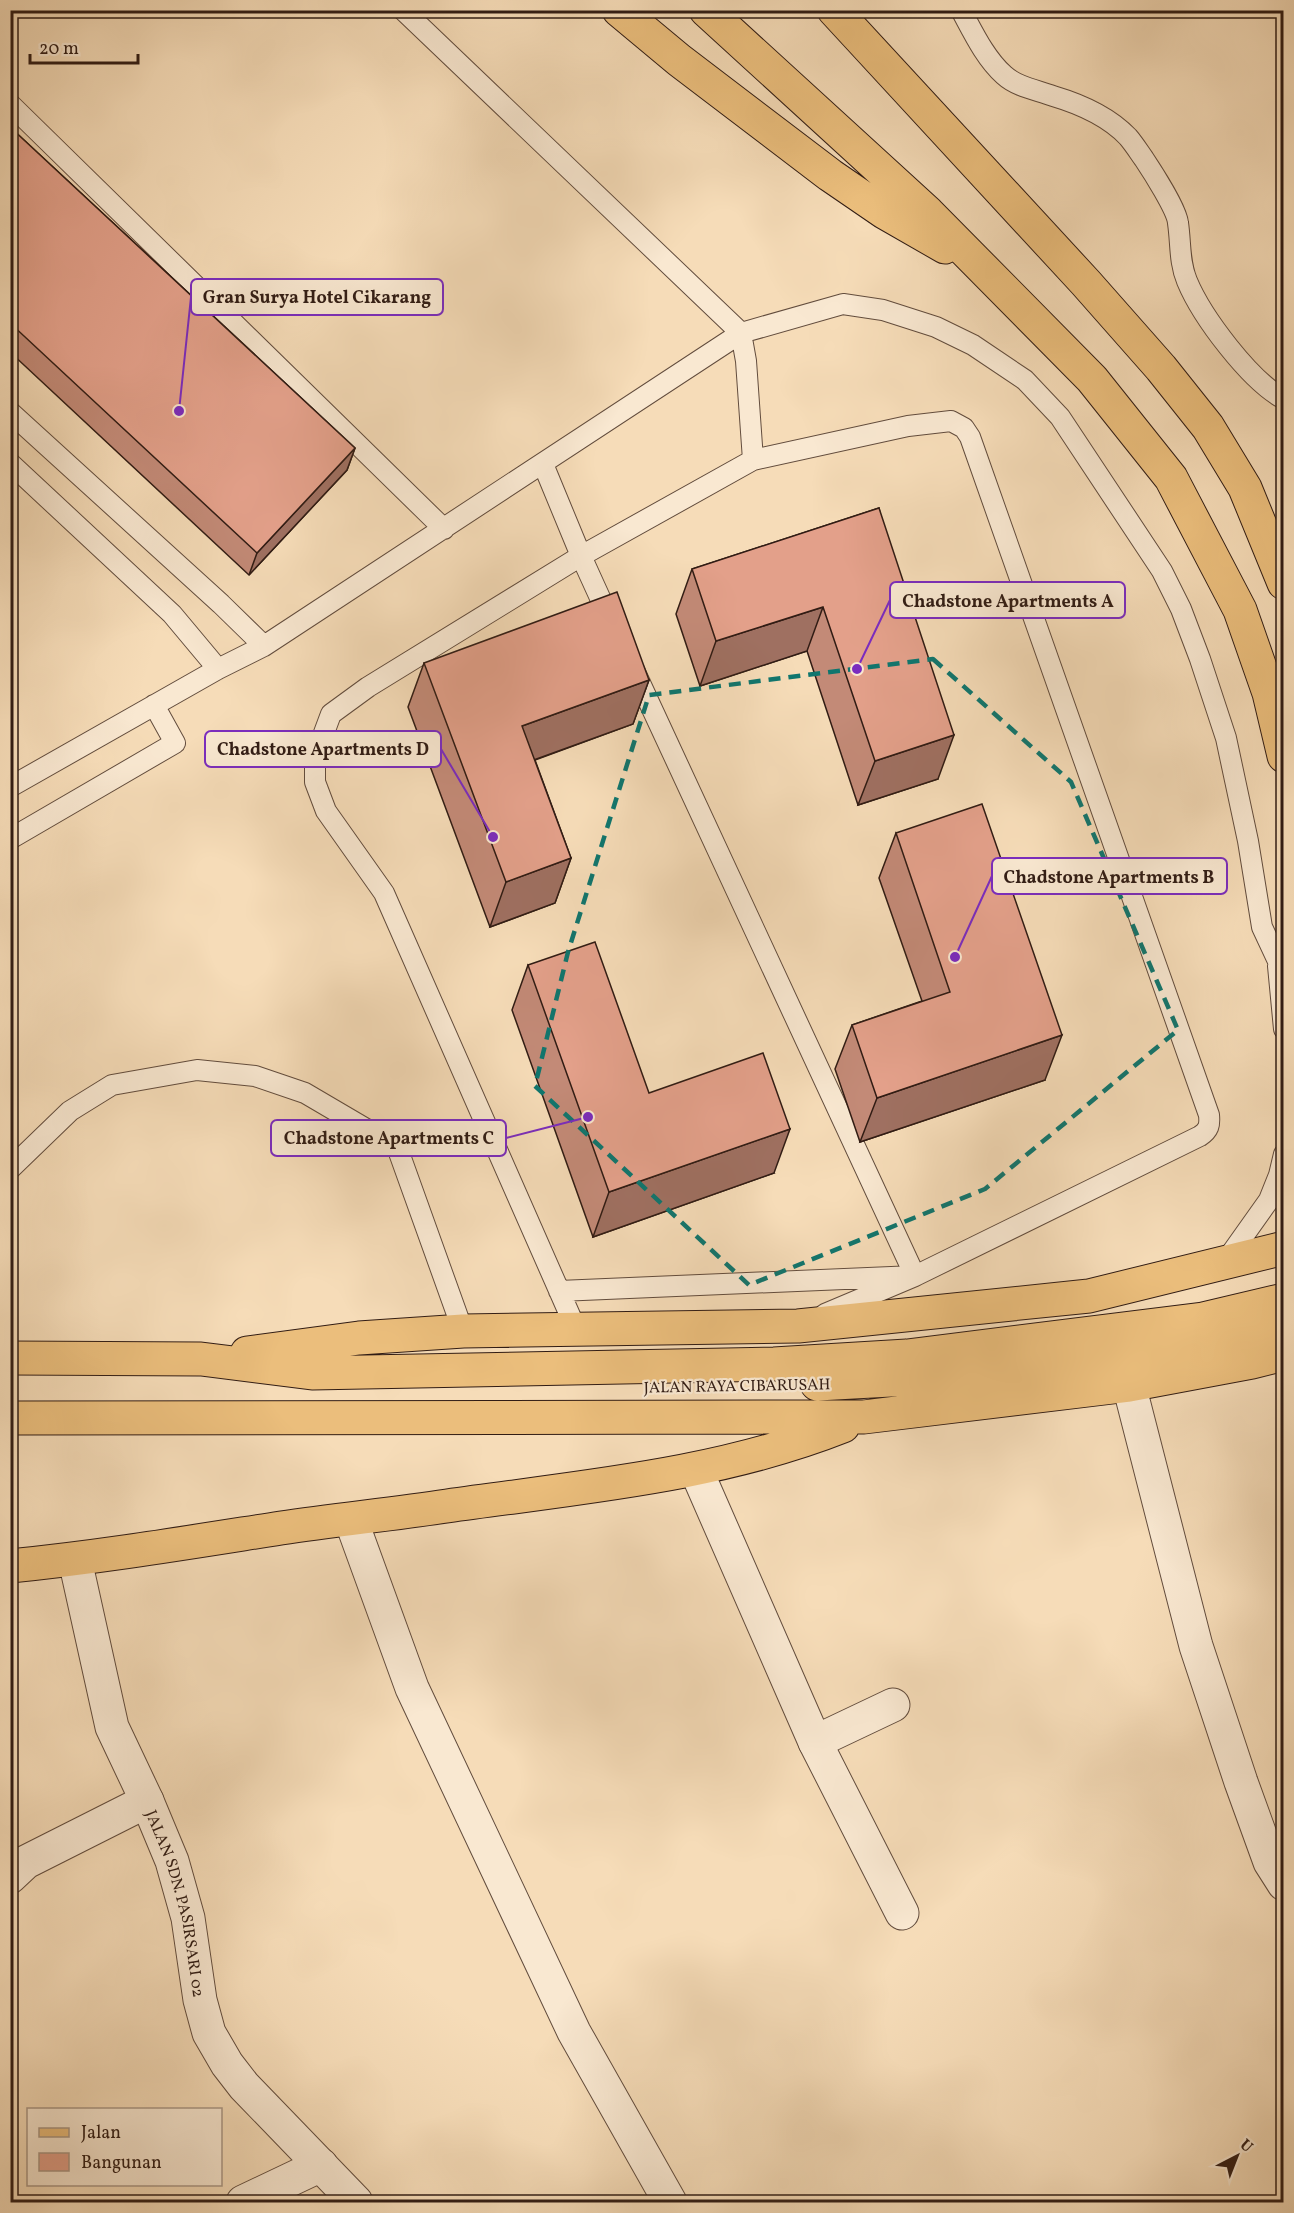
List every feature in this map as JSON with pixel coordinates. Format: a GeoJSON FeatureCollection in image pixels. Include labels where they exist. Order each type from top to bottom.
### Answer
{"type":"FeatureCollection","features":[{"type":"Feature","properties":{"kind":"main road"},"geometry":{"type":"LineString","coordinates":[[619,10],[680,60],[830,175],[884,212],[981,267]]}},
{"type":"Feature","properties":{"kind":"main road"},"geometry":{"type":"LineString","coordinates":[[706,10],[928,213],[1092,379],[1171,478],[1240,610],[1269,693],[1284,756]]}},
{"type":"Feature","properties":{"kind":"main road"},"geometry":{"type":"LineString","coordinates":[[834,10],[1086,283],[1161,368],[1208,427],[1245,488],[1284,583]]}},
{"type":"Feature","properties":{"kind":"main road","name":"JALAN RAYA CIBARUSAH"},"geometry":{"type":"LineString","coordinates":[[10,1358],[201,1359],[359,1338],[463,1331],[798,1326],[1089,1296],[1284,1248]]}},
{"type":"Feature","properties":{"kind":"main road","name":"JALAN RAYA CIBARUSAH"},"geometry":{"type":"LineString","coordinates":[[188,1418],[315,1383],[774,1364],[907,1356],[1203,1319],[1284,1300]]}},
{"type":"Feature","properties":{"kind":"main road","name":"JALAN RAYA CIBARUSAH"},"geometry":{"type":"LineString","coordinates":[[201,1359],[315,1383],[819,1384],[982,1376],[1183,1348],[1284,1325]]}},
{"type":"Feature","properties":{"kind":"main road","name":"JALAN RAYA CIBARUSAH"},"geometry":{"type":"LineString","coordinates":[[10,1418],[864,1417],[1129,1385],[1284,1354]]}},
{"type":"Feature","properties":{"kind":"main road"},"geometry":{"type":"LineString","coordinates":[[10,1566],[75,1560],[696,1470],[796,1442],[864,1417]]}},
{"type":"Feature","properties":{"kind":"street"},"geometry":{"type":"LineString","coordinates":[[1129,1385],[1196,1646],[1270,1863],[1284,1884]]}},
{"type":"Feature","properties":{"kind":"street"},"geometry":{"type":"LineString","coordinates":[[696,1470],[815,1742],[902,1913]]}},
{"type":"Feature","properties":{"kind":"street"},"geometry":{"type":"LineString","coordinates":[[351,1520],[412,1688],[574,2032],[670,2202]]}},
{"type":"Feature","properties":{"kind":"street","name":"JALAN SDN. PASIRSARI 02"},"geometry":{"type":"LineString","coordinates":[[75,1560],[112,1727],[172,1861],[188,1918],[200,2000],[209,2033],[227,2064],[244,2086],[356,2202]]}},
{"type":"Feature","properties":{"kind":"street"},"geometry":{"type":"LineString","coordinates":[[815,1742],[893,1705]]}},
{"type":"Feature","properties":{"kind":"street"},"geometry":{"type":"LineString","coordinates":[[10,1877],[26,1862],[147,1801]]}},
{"type":"Feature","properties":{"kind":"street"},"geometry":{"type":"LineString","coordinates":[[243,2202],[321,2165]]}},
{"type":"Feature","properties":{"kind":"lane"},"geometry":{"type":"LineString","coordinates":[[403,10],[741,333],[747,361],[753,460]]}},
{"type":"Feature","properties":{"kind":"lane"},"geometry":{"type":"LineString","coordinates":[[961,10],[987,55],[1004,75],[1021,86],[1056,96],[1099,114],[1128,137],[1151,169],[1178,221],[1178,248],[1187,281],[1215,328],[1244,366],[1273,393],[1284,399]]}},
{"type":"Feature","properties":{"kind":"lane"},"geometry":{"type":"LineString","coordinates":[[10,104],[444,529]]}},
{"type":"Feature","properties":{"kind":"lane"},"geometry":{"type":"LineString","coordinates":[[10,787],[218,669],[264,646],[741,333],[843,304],[883,310],[936,327],[973,345],[1025,380],[1060,417],[1162,571],[1181,609],[1226,738],[1248,840],[1262,927],[1281,970],[1284,1029]]}},
{"type":"Feature","properties":{"kind":"lane"},"geometry":{"type":"LineString","coordinates":[[10,412],[264,646]]}},
{"type":"Feature","properties":{"kind":"lane"},"geometry":{"type":"LineString","coordinates":[[576,1329],[384,893],[326,811],[315,782],[315,757],[331,714],[368,687],[581,556],[753,460],[908,426],[951,421],[964,428],[970,437],[1209,1114],[1210,1123],[1207,1131],[915,1276],[798,1326]]}},
{"type":"Feature","properties":{"kind":"lane"},"geometry":{"type":"LineString","coordinates":[[10,463],[172,615],[218,669]]}},
{"type":"Feature","properties":{"kind":"lane"},"geometry":{"type":"LineString","coordinates":[[543,464],[581,556],[623,648],[915,1276]]}},
{"type":"Feature","properties":{"kind":"lane"},"geometry":{"type":"LineString","coordinates":[[10,839],[175,743],[154,705]]}},
{"type":"Feature","properties":{"kind":"lane"},"geometry":{"type":"LineString","coordinates":[[10,1169],[69,1111],[112,1085],[197,1070],[255,1076],[305,1093],[397,1147],[463,1331]]}},
{"type":"Feature","properties":{"kind":"lane"},"geometry":{"type":"LineString","coordinates":[[1225,1262],[1269,1200],[1284,1154]]}},
{"type":"Feature","properties":{"kind":"lane"},"geometry":{"type":"LineString","coordinates":[[559,1290],[915,1276]]}},
{"type":"Feature","properties":{"kind":"highlighted area"},"geometry":{"type":"Polygon","coordinates":[[[933,659],[1071,782],[1178,1030],[985,1189],[749,1285],[535,1086],[568,952],[649,695],[933,659]]]}},
{"type":"Feature","properties":{"kind":"building"},"geometry":{"type":"Polygon","coordinates":[[[10,127],[355,448],[257,553],[10,323],[10,127]]]}},
{"type":"Feature","properties":{"kind":"building"},"geometry":{"type":"Polygon","coordinates":[[[879,508],[954,735],[875,761],[823,607],[716,641],[692,569],[879,508]]]}},
{"type":"Feature","properties":{"kind":"building"},"geometry":{"type":"Polygon","coordinates":[[[617,592],[649,680],[522,726],[571,858],[506,882],[424,663],[617,592]]]}},
{"type":"Feature","properties":{"kind":"building"},"geometry":{"type":"Polygon","coordinates":[[[982,804],[1062,1035],[877,1098],[852,1025],[950,992],[896,833],[982,804]]]}},
{"type":"Feature","properties":{"kind":"building"},"geometry":{"type":"Polygon","coordinates":[[[595,942],[649,1093],[763,1053],[790,1129],[609,1192],[528,965],[595,942]]]}},
{"type":"Feature","properties":{"kind":"place","name":"Gran Surya Hotel Cikarang"},"geometry":{"type":"Point","coordinates":[179,411]}},
{"type":"Feature","properties":{"kind":"place","name":"Chadstone Apartments A"},"geometry":{"type":"Point","coordinates":[857,669]}},
{"type":"Feature","properties":{"kind":"place","name":"Chadstone Apartments D"},"geometry":{"type":"Point","coordinates":[493,837]}},
{"type":"Feature","properties":{"kind":"place","name":"Chadstone Apartments B"},"geometry":{"type":"Point","coordinates":[955,957]}},
{"type":"Feature","properties":{"kind":"place","name":"Chadstone Apartments C"},"geometry":{"type":"Point","coordinates":[588,1117]}}]}
